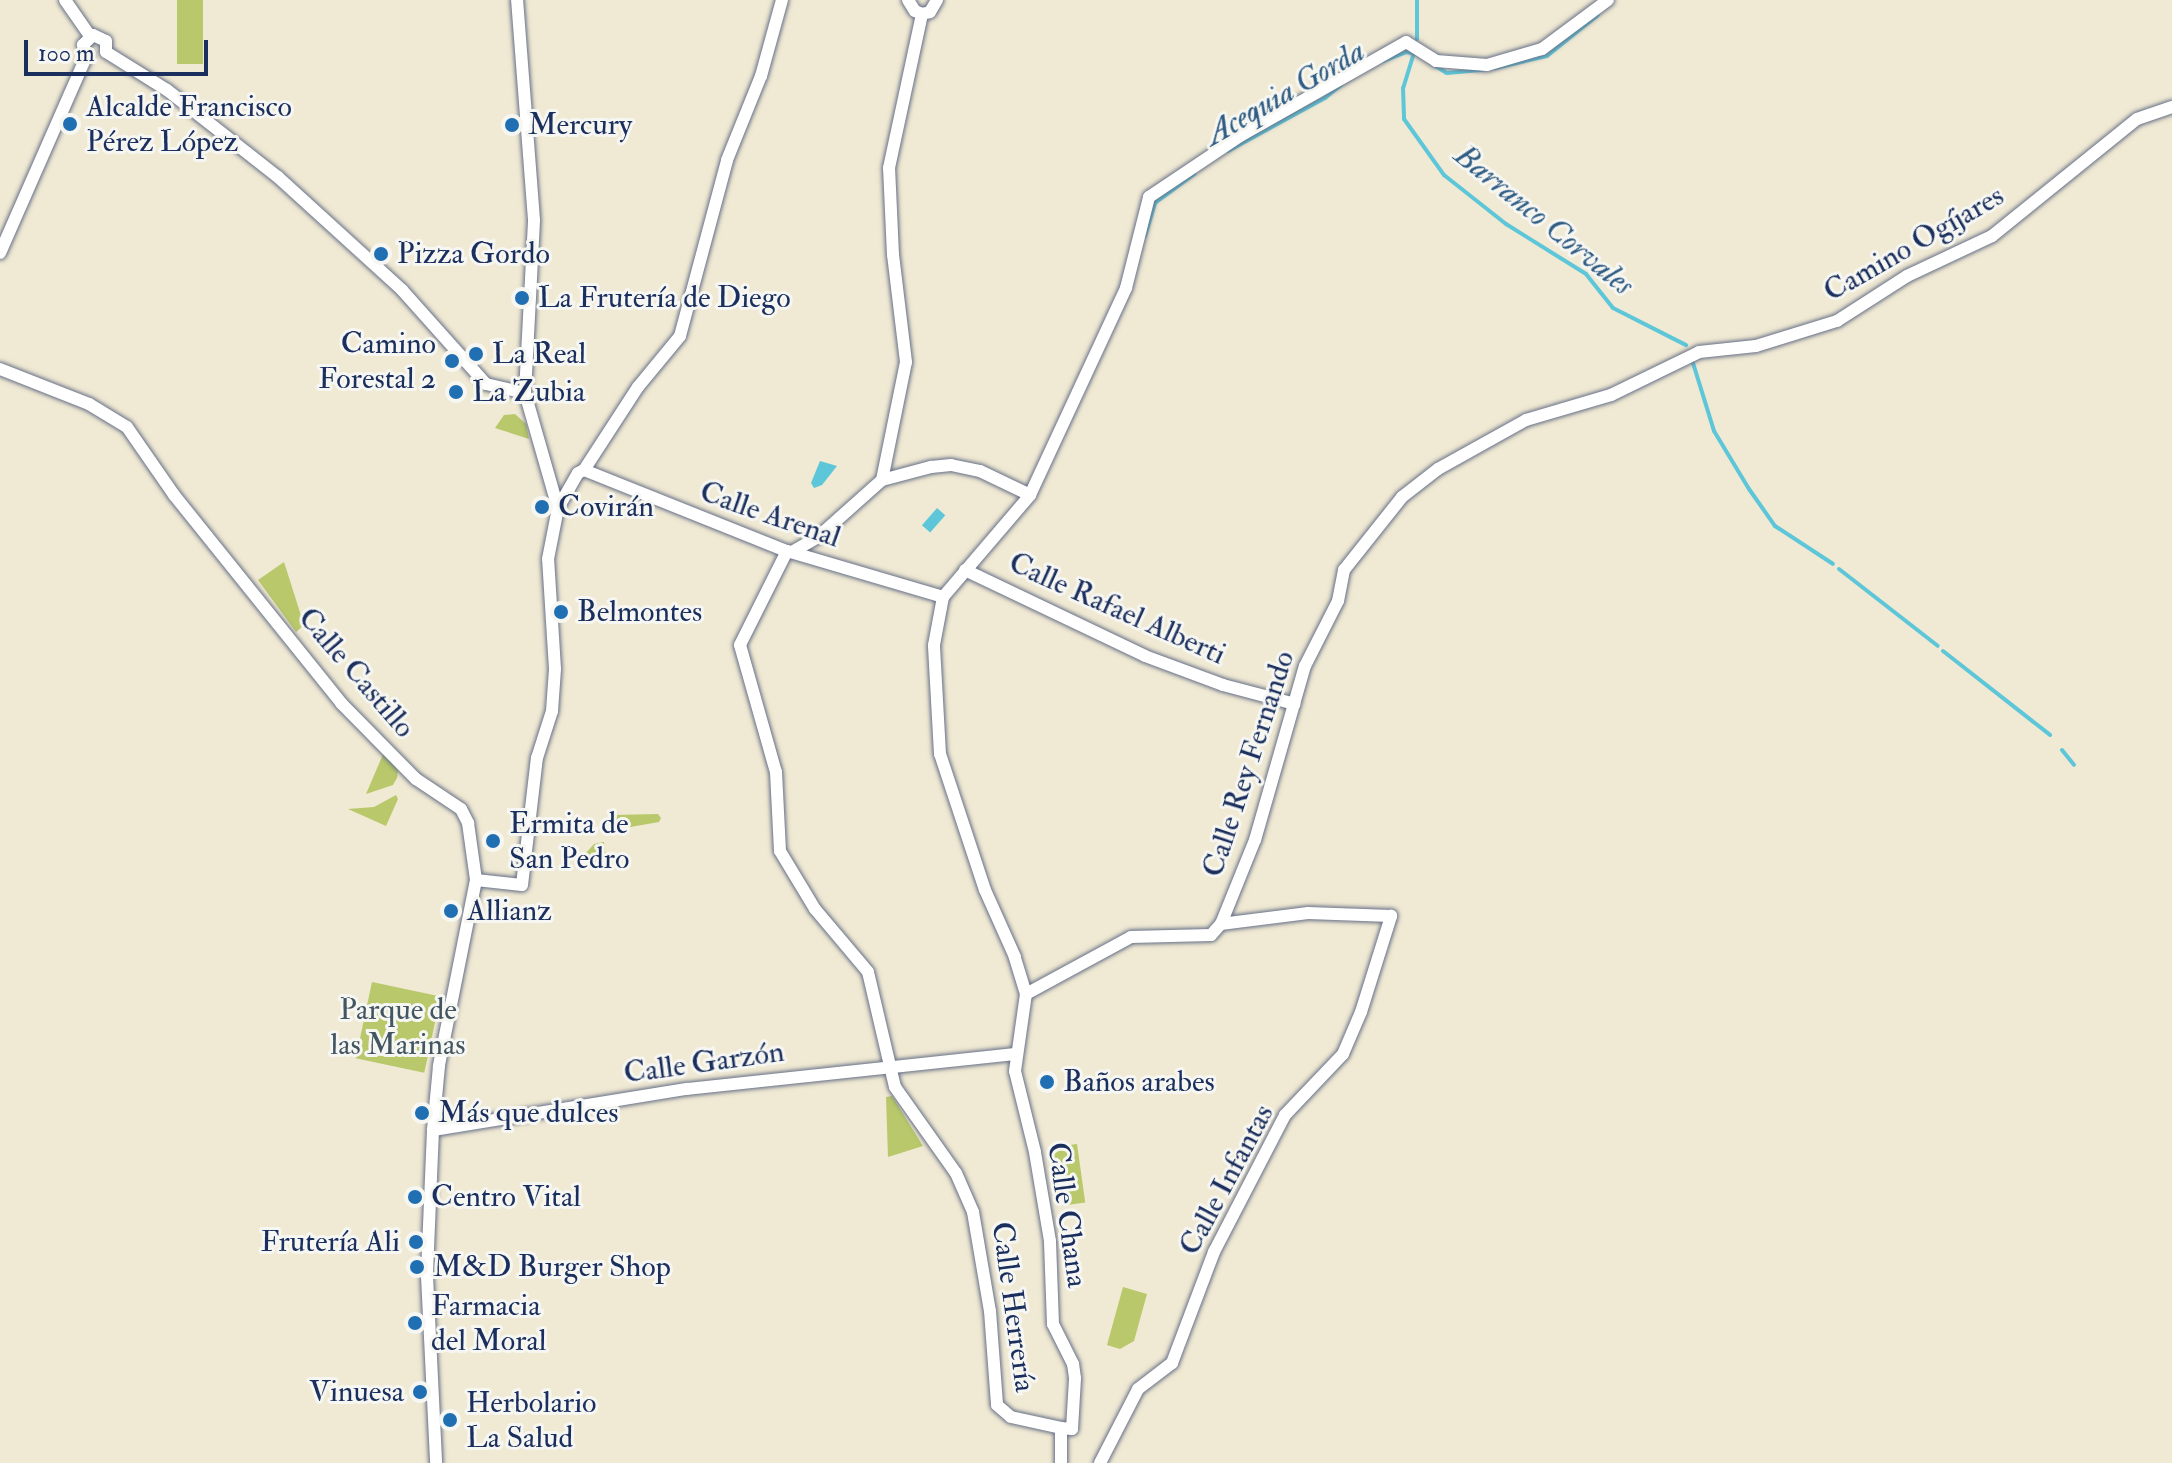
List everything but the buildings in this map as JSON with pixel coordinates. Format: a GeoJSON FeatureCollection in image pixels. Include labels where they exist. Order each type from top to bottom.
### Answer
{"type":"FeatureCollection","features":[{"type":"Feature","properties":{"kind":"street"},"geometry":{"type":"LineString","coordinates":[[65,0],[90,36],[103,38],[106,52],[167,90],[278,177],[402,290],[486,384],[525,393]]}},
{"type":"Feature","properties":{"kind":"street"},"geometry":{"type":"LineString","coordinates":[[517,0],[534,220],[525,393],[558,508]]}},
{"type":"Feature","properties":{"kind":"street"},"geometry":{"type":"LineString","coordinates":[[476,880],[522,885],[537,758],[552,711],[555,669],[548,559],[558,508],[578,473],[584,470],[638,387],[680,336],[727,160],[761,76],[782,0]]}},
{"type":"Feature","properties":{"kind":"street"},"geometry":{"type":"LineString","coordinates":[[908,0],[915,11],[922,14],[930,12],[937,0]]}},
{"type":"Feature","properties":{"kind":"street"},"geometry":{"type":"LineString","coordinates":[[1016,1054],[1026,994],[1015,957],[985,890],[940,754],[935,719],[934,645],[943,597],[1030,495],[1126,288],[1149,197],[1240,136],[1406,42],[1436,61],[1487,65],[1511,60],[1561,38],[1608,0]]}},
{"type":"Feature","properties":{"kind":"street"},"geometry":{"type":"LineString","coordinates":[[882,480],[906,362],[893,255],[889,168],[922,14]]}},
{"type":"Feature","properties":{"kind":"street"},"geometry":{"type":"LineString","coordinates":[[0,253],[87,55],[83,45],[90,36]]}},
{"type":"Feature","properties":{"kind":"street"},"geometry":{"type":"LineString","coordinates":[[87,55],[97,58],[106,52]]}},
{"type":"Feature","properties":{"kind":"street","name":"Camino Ogíjares"},"geometry":{"type":"LineString","coordinates":[[1699,352],[1756,346],[1837,321],[1907,276],[1992,236],[2137,119],[2172,107]]}},
{"type":"Feature","properties":{"kind":"street","name":"Calle Rey Fernando"},"geometry":{"type":"LineString","coordinates":[[1221,924],[1255,840],[1305,666],[1338,601],[1344,570],[1402,497],[1438,469],[1526,420],[1611,395],[1699,352]]}},
{"type":"Feature","properties":{"kind":"street","name":"Calle Castillo"},"geometry":{"type":"LineString","coordinates":[[0,369],[114,417],[127,427],[177,497],[341,703],[416,779],[461,809],[475,855],[476,880],[441,1053],[433,1130],[427,1276],[436,1463]]}},
{"type":"Feature","properties":{"kind":"street"},"geometry":{"type":"LineString","coordinates":[[790,552],[818,537],[882,480],[951,465],[980,471],[1030,495]]}},
{"type":"Feature","properties":{"kind":"street","name":"Calle Arenal"},"geometry":{"type":"LineString","coordinates":[[584,470],[790,552],[943,597]]}},
{"type":"Feature","properties":{"kind":"street","name":"Calle Herrería"},"geometry":{"type":"LineString","coordinates":[[790,552],[740,645],[776,772],[780,851],[815,909],[868,972],[888,1068],[895,1087],[956,1173],[973,1212],[990,1311],[997,1405],[1011,1417],[1061,1428]]}},
{"type":"Feature","properties":{"kind":"street","name":"Calle Rafael Alberti"},"geometry":{"type":"LineString","coordinates":[[965,570],[1145,656],[1223,685],[1295,704]]}},
{"type":"Feature","properties":{"kind":"street","name":"Calle Infantas"},"geometry":{"type":"LineString","coordinates":[[1100,1463],[1138,1389],[1172,1363],[1214,1252],[1285,1115],[1343,1054],[1361,1012],[1391,916],[1308,913],[1221,924]]}},
{"type":"Feature","properties":{"kind":"street"},"geometry":{"type":"LineString","coordinates":[[1026,994],[1131,937],[1211,935],[1221,924]]}},
{"type":"Feature","properties":{"kind":"street","name":"Calle Garzón"},"geometry":{"type":"LineString","coordinates":[[433,1130],[687,1089],[1016,1054]]}},
{"type":"Feature","properties":{"kind":"street","name":"Calle Chana"},"geometry":{"type":"LineString","coordinates":[[1016,1054],[1015,1071],[1035,1152],[1050,1241],[1053,1324],[1073,1364],[1075,1378],[1072,1429],[1061,1428],[1061,1463]]}},
{"type":"Feature","properties":{"kind":"green space"},"geometry":{"type":"Polygon","coordinates":[[[177,0],[203,0],[203,64],[177,64],[177,0]]]}},
{"type":"Feature","properties":{"kind":"green space"},"geometry":{"type":"Polygon","coordinates":[[[515,414],[526,424],[529,439],[495,428],[504,415],[515,414]]]}},
{"type":"Feature","properties":{"kind":"green space"},"geometry":{"type":"Polygon","coordinates":[[[284,562],[304,625],[296,632],[258,580],[284,562]]]}},
{"type":"Feature","properties":{"kind":"green space"},"geometry":{"type":"Polygon","coordinates":[[[384,752],[398,771],[397,778],[393,785],[366,794],[384,752]]]}},
{"type":"Feature","properties":{"kind":"green space"},"geometry":{"type":"Polygon","coordinates":[[[396,795],[398,799],[386,826],[348,809],[374,807],[396,795]]]}},
{"type":"Feature","properties":{"kind":"green space"},"geometry":{"type":"Polygon","coordinates":[[[658,814],[661,818],[659,822],[613,830],[608,825],[613,815],[658,814]]]}},
{"type":"Feature","properties":{"kind":"green space"},"geometry":{"type":"Polygon","coordinates":[[[604,842],[607,866],[583,869],[578,862],[594,844],[604,842]]]}},
{"type":"Feature","properties":{"kind":"green space","name":"Parque de las Marinas"},"geometry":{"type":"Polygon","coordinates":[[[372,982],[440,997],[424,1073],[356,1058],[372,982]]]}},
{"type":"Feature","properties":{"kind":"green space"},"geometry":{"type":"Polygon","coordinates":[[[892,1096],[923,1146],[888,1157],[886,1097],[892,1096]]]}},
{"type":"Feature","properties":{"kind":"green space"},"geometry":{"type":"Polygon","coordinates":[[[1077,1144],[1085,1202],[1057,1206],[1049,1148],[1077,1144]]]}},
{"type":"Feature","properties":{"kind":"green space"},"geometry":{"type":"Polygon","coordinates":[[[1123,1287],[1147,1294],[1134,1341],[1120,1349],[1107,1345],[1123,1287]]]}},
{"type":"Feature","properties":{"kind":"water"},"geometry":{"type":"Polygon","coordinates":[[[820,461],[837,466],[822,485],[814,488],[811,483],[820,461]]]}},
{"type":"Feature","properties":{"kind":"water"},"geometry":{"type":"Polygon","coordinates":[[[937,508],[945,515],[930,533],[922,525],[937,508]]]}},
{"type":"Feature","properties":{"kind":"waterway","name":"Barranco Corvales"},"geometry":{"type":"LineString","coordinates":[[1417,0],[1417,39]]}},
{"type":"Feature","properties":{"kind":"waterway","name":"Acequia Gorda"},"geometry":{"type":"LineString","coordinates":[[1495,68],[1547,56],[1598,15]]}},
{"type":"Feature","properties":{"kind":"waterway","name":"Acequia Gorda"},"geometry":{"type":"LineString","coordinates":[[1383,61],[1406,52],[1416,54]]}},
{"type":"Feature","properties":{"kind":"waterway","name":"Barranco Corvales"},"geometry":{"type":"LineString","coordinates":[[1413,56],[1403,88],[1404,119],[1444,175],[1506,224],[1586,274],[1613,308],[1686,345]]}},
{"type":"Feature","properties":{"kind":"waterway","name":"Acequia Gorda"},"geometry":{"type":"LineString","coordinates":[[1434,65],[1447,73],[1483,70]]}},
{"type":"Feature","properties":{"kind":"waterway","name":"Acequia Gorda"},"geometry":{"type":"LineString","coordinates":[[1228,151],[1325,98],[1341,85]]}},
{"type":"Feature","properties":{"kind":"waterway","name":"Acequia Gorda"},"geometry":{"type":"LineString","coordinates":[[1145,236],[1155,203],[1194,174]]}},
{"type":"Feature","properties":{"kind":"waterway","name":"Barranco Corvales"},"geometry":{"type":"LineString","coordinates":[[1693,363],[1714,431],[1749,489],[1775,526],[1833,564]]}},
{"type":"Feature","properties":{"kind":"waterway","name":"Barranco Corvales"},"geometry":{"type":"LineString","coordinates":[[1839,569],[1938,646]]}},
{"type":"Feature","properties":{"kind":"waterway","name":"Barranco Corvales"},"geometry":{"type":"LineString","coordinates":[[1943,651],[2050,735]]}},
{"type":"Feature","properties":{"kind":"waterway","name":"Barranco Corvales"},"geometry":{"type":"LineString","coordinates":[[2062,750],[2074,765]]}},
{"type":"Feature","properties":{"kind":"place","name":"Alcalde Francisco Pérez López"},"geometry":{"type":"Point","coordinates":[70,124]}},
{"type":"Feature","properties":{"kind":"place","name":"Mercury"},"geometry":{"type":"Point","coordinates":[512,125]}},
{"type":"Feature","properties":{"kind":"place","name":"Pizza Gordo"},"geometry":{"type":"Point","coordinates":[381,254]}},
{"type":"Feature","properties":{"kind":"place","name":"La Frutería de Diego"},"geometry":{"type":"Point","coordinates":[522,298]}},
{"type":"Feature","properties":{"kind":"place","name":"La Real"},"geometry":{"type":"Point","coordinates":[476,354]}},
{"type":"Feature","properties":{"kind":"place","name":"Camino Forestal 2"},"geometry":{"type":"Point","coordinates":[452,361]}},
{"type":"Feature","properties":{"kind":"place","name":"La Zubia"},"geometry":{"type":"Point","coordinates":[456,392]}},
{"type":"Feature","properties":{"kind":"place","name":"Covirán"},"geometry":{"type":"Point","coordinates":[542,507]}},
{"type":"Feature","properties":{"kind":"place","name":"Belmontes"},"geometry":{"type":"Point","coordinates":[561,612]}},
{"type":"Feature","properties":{"kind":"place","name":"Ermita de San Pedro"},"geometry":{"type":"Point","coordinates":[493,841]}},
{"type":"Feature","properties":{"kind":"place","name":"Allianz"},"geometry":{"type":"Point","coordinates":[451,911]}},
{"type":"Feature","properties":{"kind":"place","name":"Baños arabes"},"geometry":{"type":"Point","coordinates":[1047,1082]}},
{"type":"Feature","properties":{"kind":"place","name":"Más que dulces"},"geometry":{"type":"Point","coordinates":[422,1113]}},
{"type":"Feature","properties":{"kind":"place","name":"Centro Vital"},"geometry":{"type":"Point","coordinates":[415,1197]}},
{"type":"Feature","properties":{"kind":"place","name":"Frutería Ali"},"geometry":{"type":"Point","coordinates":[416,1242]}},
{"type":"Feature","properties":{"kind":"place","name":"M&D Burger Shop"},"geometry":{"type":"Point","coordinates":[417,1267]}},
{"type":"Feature","properties":{"kind":"place","name":"Farmacia del Moral"},"geometry":{"type":"Point","coordinates":[415,1323]}},
{"type":"Feature","properties":{"kind":"place","name":"Vinuesa"},"geometry":{"type":"Point","coordinates":[420,1392]}},
{"type":"Feature","properties":{"kind":"place","name":"Herbolario La Salud"},"geometry":{"type":"Point","coordinates":[450,1420]}}]}
